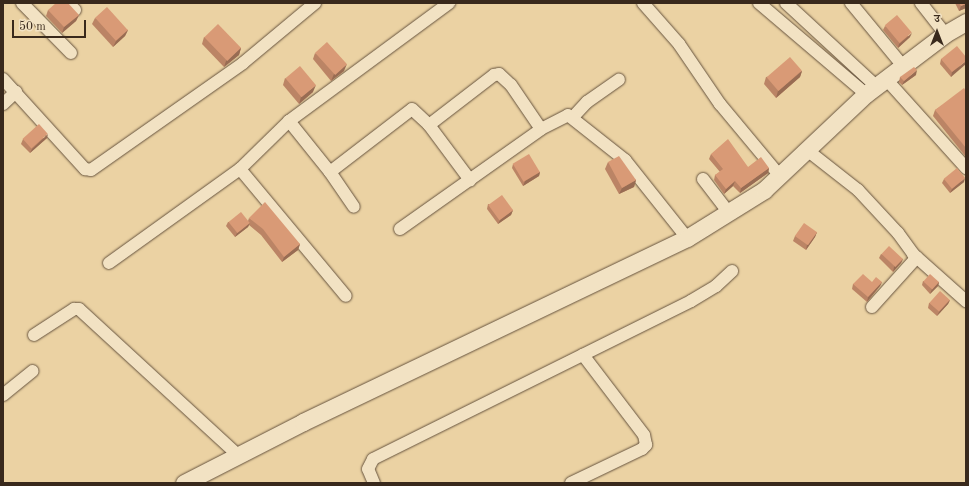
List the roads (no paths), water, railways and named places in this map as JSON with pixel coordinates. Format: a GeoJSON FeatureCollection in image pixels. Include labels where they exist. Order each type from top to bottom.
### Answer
{"type":"FeatureCollection","features":[{"type":"Feature","properties":{"kind":"street"},"geometry":{"type":"LineString","coordinates":[[22,3],[71,53]]}},
{"type":"Feature","properties":{"kind":"street"},"geometry":{"type":"LineString","coordinates":[[3,79],[85,169],[91,170],[243,63],[315,3]]}},
{"type":"Feature","properties":{"kind":"street"},"geometry":{"type":"LineString","coordinates":[[109,263],[240,169],[289,121],[433,8],[449,3]]}},
{"type":"Feature","properties":{"kind":"street"},"geometry":{"type":"LineString","coordinates":[[643,3],[679,44],[720,104],[780,176]]}},
{"type":"Feature","properties":{"kind":"street"},"geometry":{"type":"LineString","coordinates":[[759,3],[876,86]]}},
{"type":"Feature","properties":{"kind":"street"},"geometry":{"type":"LineString","coordinates":[[786,3],[966,168]]}},
{"type":"Feature","properties":{"kind":"street"},"geometry":{"type":"LineString","coordinates":[[850,3],[903,66]]}},
{"type":"Feature","properties":{"kind":"street"},"geometry":{"type":"LineString","coordinates":[[921,3],[945,34]]}},
{"type":"Feature","properties":{"kind":"street"},"geometry":{"type":"LineString","coordinates":[[184,483],[238,454],[687,238],[729,213],[780,176],[876,86],[945,34],[966,22]]}},
{"type":"Feature","properties":{"kind":"street"},"geometry":{"type":"LineString","coordinates":[[429,124],[494,75],[499,74],[519,96],[541,129]]}},
{"type":"Feature","properties":{"kind":"street"},"geometry":{"type":"LineString","coordinates":[[574,117],[587,102],[619,80]]}},
{"type":"Feature","properties":{"kind":"street"},"geometry":{"type":"LineString","coordinates":[[3,104],[16,92]]}},
{"type":"Feature","properties":{"kind":"street"},"geometry":{"type":"LineString","coordinates":[[330,172],[407,110],[417,112],[429,124],[470,180]]}},
{"type":"Feature","properties":{"kind":"street"},"geometry":{"type":"LineString","coordinates":[[400,229],[541,129],[563,116],[574,117],[595,138],[625,160],[687,238]]}},
{"type":"Feature","properties":{"kind":"street"},"geometry":{"type":"LineString","coordinates":[[289,121],[330,172],[354,207]]}},
{"type":"Feature","properties":{"kind":"street"},"geometry":{"type":"LineString","coordinates":[[807,150],[858,190],[898,233],[917,257],[966,301]]}},
{"type":"Feature","properties":{"kind":"street"},"geometry":{"type":"LineString","coordinates":[[240,169],[346,296]]}},
{"type":"Feature","properties":{"kind":"street"},"geometry":{"type":"LineString","coordinates":[[703,179],[729,213]]}},
{"type":"Feature","properties":{"kind":"street"},"geometry":{"type":"LineString","coordinates":[[872,307],[917,257]]}},
{"type":"Feature","properties":{"kind":"street"},"geometry":{"type":"LineString","coordinates":[[374,483],[368,469],[373,460],[691,301],[716,286],[732,271]]}},
{"type":"Feature","properties":{"kind":"street"},"geometry":{"type":"LineString","coordinates":[[34,336],[74,309],[79,309],[238,454]]}},
{"type":"Feature","properties":{"kind":"street"},"geometry":{"type":"LineString","coordinates":[[571,483],[642,449],[646,445],[644,435],[583,355]]}},
{"type":"Feature","properties":{"kind":"street"},"geometry":{"type":"LineString","coordinates":[[3,395],[33,371]]}}]}
